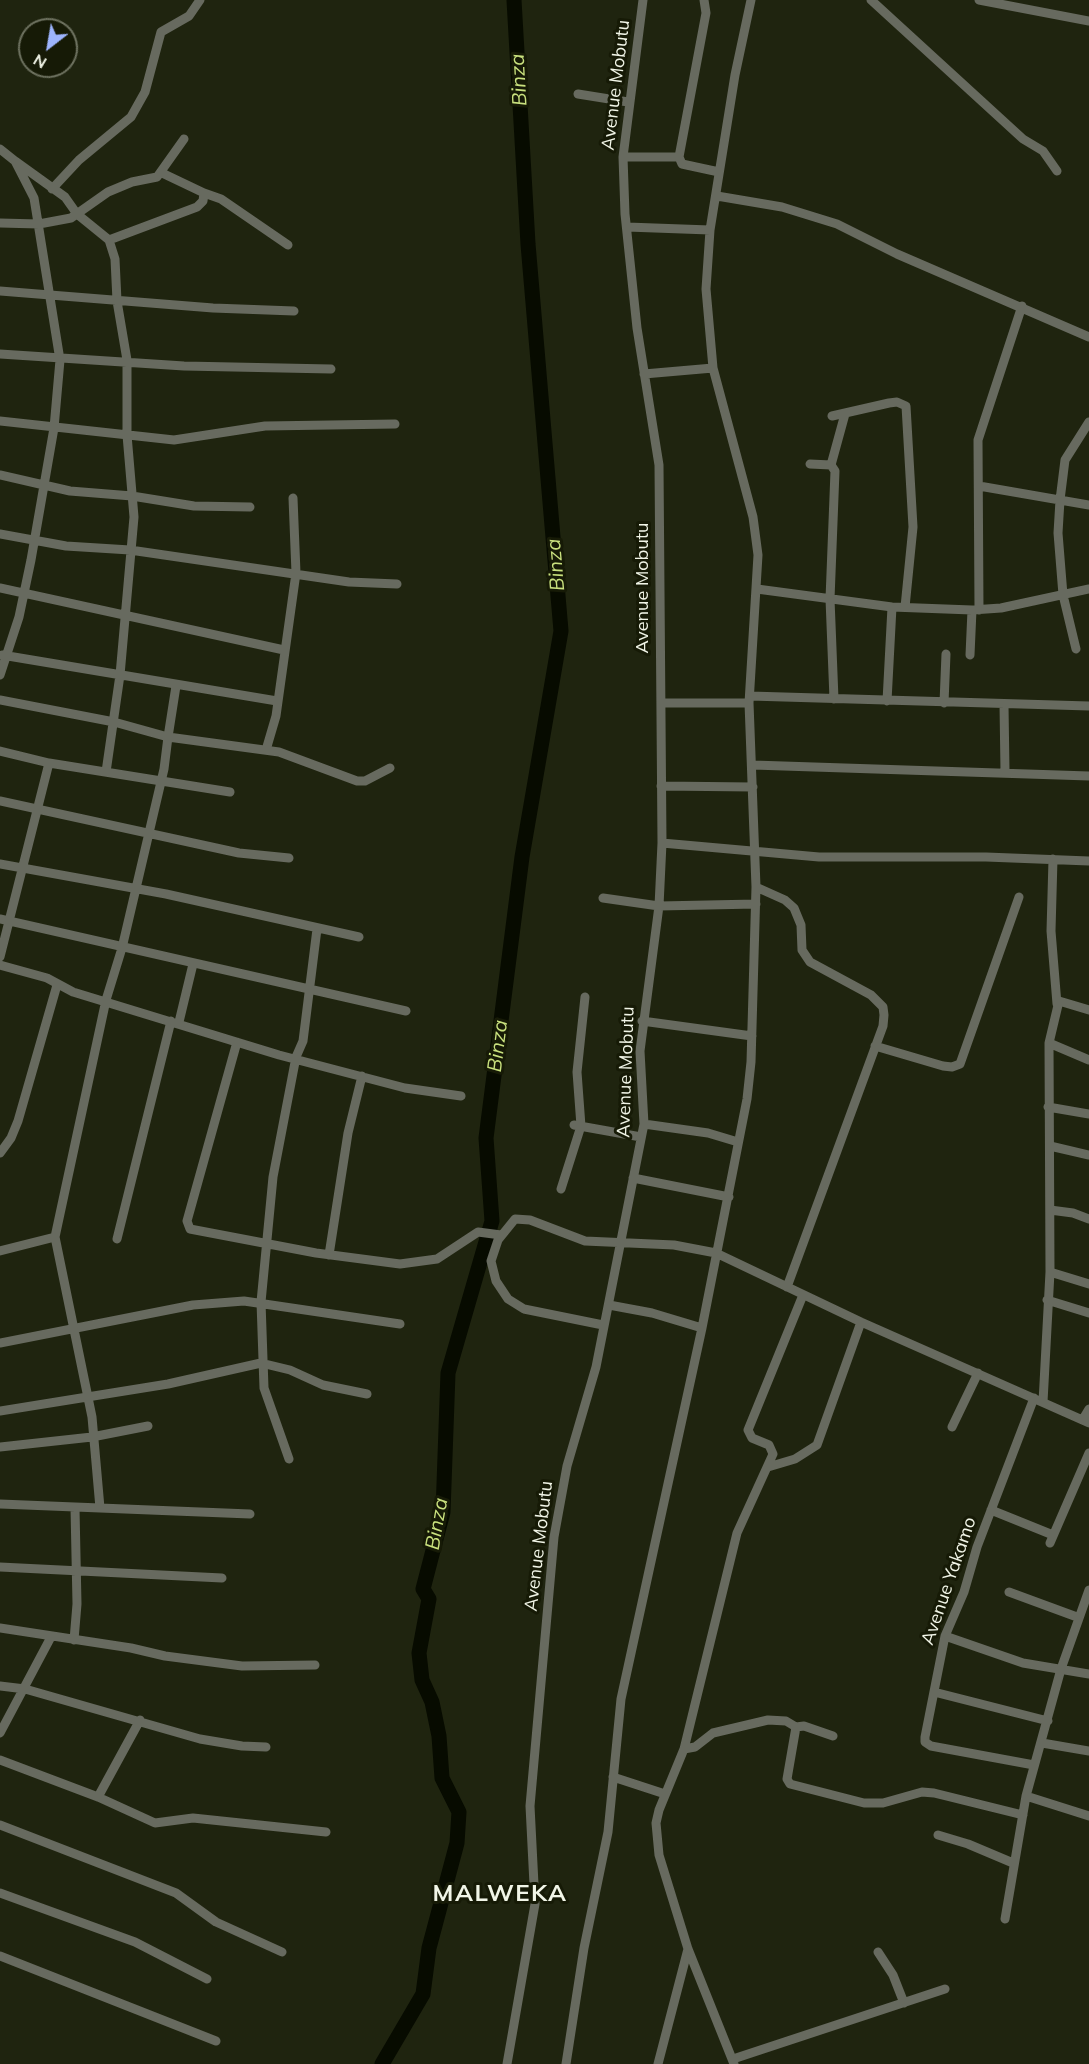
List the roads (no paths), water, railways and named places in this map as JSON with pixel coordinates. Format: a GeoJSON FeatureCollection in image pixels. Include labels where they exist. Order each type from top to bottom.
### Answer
{"type":"FeatureCollection","features":[{"type":"Feature","properties":{"kind":"street"},"geometry":{"type":"LineString","coordinates":[[52,189],[79,160],[131,117],[145,92],[161,32],[189,16],[200,0]]}},
{"type":"Feature","properties":{"kind":"street","name":"Avenue Mobutu"},"geometry":{"type":"LineString","coordinates":[[507,2064],[535,1904],[530,1806],[554,1537],[567,1467],[596,1367],[644,1124],[639,1066],[642,1021],[659,906],[662,843],[659,465],[627,227],[623,157],[628,102],[643,0]]}},
{"type":"Feature","properties":{"kind":"street"},"geometry":{"type":"LineString","coordinates":[[704,0],[706,13],[679,157],[682,164],[719,172]]}},
{"type":"Feature","properties":{"kind":"street"},"geometry":{"type":"LineString","coordinates":[[566,2064],[584,1948],[608,1832],[626,1677],[702,1328],[747,1099],[752,1036],[756,904],[750,700],[757,589],[757,537],[713,368],[706,289],[710,230],[719,172],[735,75],[751,0]]}},
{"type":"Feature","properties":{"kind":"street"},"geometry":{"type":"LineString","coordinates":[[871,0],[1023,139],[1043,151],[1057,171]]}},
{"type":"Feature","properties":{"kind":"street"},"geometry":{"type":"LineString","coordinates":[[979,0],[1089,21]]}},
{"type":"Feature","properties":{"kind":"street"},"geometry":{"type":"LineString","coordinates":[[578,94],[628,102]]}},
{"type":"Feature","properties":{"kind":"street"},"geometry":{"type":"LineString","coordinates":[[0,223],[39,224],[62,221],[77,214],[108,192],[132,182],[152,180],[162,173],[184,139]]}},
{"type":"Feature","properties":{"kind":"street"},"geometry":{"type":"LineString","coordinates":[[0,149],[65,197],[77,214],[109,240],[115,259],[117,301],[127,360],[127,435],[132,496],[120,675],[106,772]]}},
{"type":"Feature","properties":{"kind":"street"},"geometry":{"type":"LineString","coordinates":[[623,157],[679,157]]}},
{"type":"Feature","properties":{"kind":"street"},"geometry":{"type":"LineString","coordinates":[[0,675],[3,655],[25,591],[54,428],[60,360],[39,224],[31,190],[15,161]]}},
{"type":"Feature","properties":{"kind":"street"},"geometry":{"type":"LineString","coordinates":[[162,173],[221,199],[288,245]]}},
{"type":"Feature","properties":{"kind":"street"},"geometry":{"type":"LineString","coordinates":[[109,240],[197,207],[203,201],[204,193]]}},
{"type":"Feature","properties":{"kind":"street"},"geometry":{"type":"LineString","coordinates":[[717,196],[812,214],[1089,337]]}},
{"type":"Feature","properties":{"kind":"street"},"geometry":{"type":"LineString","coordinates":[[627,227],[710,230]]}},
{"type":"Feature","properties":{"kind":"street"},"geometry":{"type":"LineString","coordinates":[[0,291],[213,308],[294,311]]}},
{"type":"Feature","properties":{"kind":"street"},"geometry":{"type":"LineString","coordinates":[[970,655],[975,610],[978,440],[1022,306]]}},
{"type":"Feature","properties":{"kind":"street"},"geometry":{"type":"LineString","coordinates":[[0,354],[60,360],[127,360],[184,366],[331,369]]}},
{"type":"Feature","properties":{"kind":"street"},"geometry":{"type":"LineString","coordinates":[[645,374],[713,368]]}},
{"type":"Feature","properties":{"kind":"street"},"geometry":{"type":"LineString","coordinates":[[832,416],[897,402],[903,403],[908,411],[913,527],[906,607]]}},
{"type":"Feature","properties":{"kind":"street"},"geometry":{"type":"LineString","coordinates":[[834,699],[830,599],[835,471],[831,465],[845,414]]}},
{"type":"Feature","properties":{"kind":"street"},"geometry":{"type":"LineString","coordinates":[[0,421],[174,440],[265,426],[395,424]]}},
{"type":"Feature","properties":{"kind":"street"},"geometry":{"type":"LineString","coordinates":[[1076,649],[1063,595],[1058,533],[1065,460],[1089,422]]}},
{"type":"Feature","properties":{"kind":"street"},"geometry":{"type":"LineString","coordinates":[[810,464],[831,465]]}},
{"type":"Feature","properties":{"kind":"street"},"geometry":{"type":"LineString","coordinates":[[0,475],[70,491],[132,496],[194,506],[250,507]]}},
{"type":"Feature","properties":{"kind":"street"},"geometry":{"type":"LineString","coordinates":[[978,486],[1089,505]]}},
{"type":"Feature","properties":{"kind":"street"},"geometry":{"type":"LineString","coordinates":[[266,750],[276,716],[296,573],[293,498]]}},
{"type":"Feature","properties":{"kind":"street"},"geometry":{"type":"LineString","coordinates":[[0,534],[33,541],[130,550],[349,582],[397,584]]}},
{"type":"Feature","properties":{"kind":"street"},"geometry":{"type":"LineString","coordinates":[[0,588],[25,591],[284,650]]}},
{"type":"Feature","properties":{"kind":"street"},"geometry":{"type":"LineString","coordinates":[[757,589],[892,607],[975,610],[1089,589]]}},
{"type":"Feature","properties":{"kind":"street"},"geometry":{"type":"LineString","coordinates":[[887,701],[892,607]]}},
{"type":"Feature","properties":{"kind":"street"},"geometry":{"type":"LineString","coordinates":[[944,703],[946,654]]}},
{"type":"Feature","properties":{"kind":"street"},"geometry":{"type":"LineString","coordinates":[[3,655],[176,686],[277,701]]}},
{"type":"Feature","properties":{"kind":"street"},"geometry":{"type":"LineString","coordinates":[[100,1508],[88,1398],[55,1237],[106,1000],[122,948],[161,781],[176,686]]}},
{"type":"Feature","properties":{"kind":"street"},"geometry":{"type":"LineString","coordinates":[[661,703],[834,699],[1089,706]]}},
{"type":"Feature","properties":{"kind":"street"},"geometry":{"type":"LineString","coordinates":[[0,700],[114,722],[168,737],[266,750],[296,758],[357,782],[365,781],[390,768]]}},
{"type":"Feature","properties":{"kind":"street"},"geometry":{"type":"LineString","coordinates":[[1004,705],[1005,771]]}},
{"type":"Feature","properties":{"kind":"street"},"geometry":{"type":"LineString","coordinates":[[0,751],[49,763],[230,792]]}},
{"type":"Feature","properties":{"kind":"street"},"geometry":{"type":"LineString","coordinates":[[0,957],[4,920],[24,869],[49,763]]}},
{"type":"Feature","properties":{"kind":"street"},"geometry":{"type":"LineString","coordinates":[[753,765],[1005,771],[1089,776]]}},
{"type":"Feature","properties":{"kind":"street"},"geometry":{"type":"LineString","coordinates":[[661,786],[753,787]]}},
{"type":"Feature","properties":{"kind":"street"},"geometry":{"type":"LineString","coordinates":[[0,801],[238,853],[289,858]]}},
{"type":"Feature","properties":{"kind":"street"},"geometry":{"type":"LineString","coordinates":[[662,843],[819,856],[1089,861]]}},
{"type":"Feature","properties":{"kind":"street","name":"Avenue Yakamo"},"geometry":{"type":"LineString","coordinates":[[1034,1765],[928,1744],[925,1737],[945,1636],[964,1592],[991,1510],[1039,1400],[1050,1272],[1049,1044],[1057,1004],[1051,931],[1053,859]]}},
{"type":"Feature","properties":{"kind":"street"},"geometry":{"type":"LineString","coordinates":[[0,864],[137,888],[359,938]]}},
{"type":"Feature","properties":{"kind":"street"},"geometry":{"type":"LineString","coordinates":[[756,887],[785,900],[794,908],[801,926],[802,950],[810,962],[862,989],[878,1001],[884,1015],[875,1046],[786,1287]]}},
{"type":"Feature","properties":{"kind":"street"},"geometry":{"type":"LineString","coordinates":[[875,1046],[943,1066],[952,1067],[960,1064],[1019,897]]}},
{"type":"Feature","properties":{"kind":"street"},"geometry":{"type":"LineString","coordinates":[[603,898],[659,906],[756,904]]}},
{"type":"Feature","properties":{"kind":"street"},"geometry":{"type":"LineString","coordinates":[[4,920],[406,1011]]}},
{"type":"Feature","properties":{"kind":"street"},"geometry":{"type":"LineString","coordinates":[[289,1459],[280,1431],[267,1404],[261,1364],[261,1302],[273,1177],[296,1057],[303,1041],[317,930]]}},
{"type":"Feature","properties":{"kind":"street"},"geometry":{"type":"LineString","coordinates":[[117,1239],[175,1022],[193,964]]}},
{"type":"Feature","properties":{"kind":"street"},"geometry":{"type":"LineString","coordinates":[[0,965],[43,976],[57,985],[237,1042],[405,1088],[461,1096]]}},
{"type":"Feature","properties":{"kind":"street"},"geometry":{"type":"LineString","coordinates":[[0,1153],[12,1138],[18,1121],[57,985]]}},
{"type":"Feature","properties":{"kind":"street"},"geometry":{"type":"LineString","coordinates":[[561,1188],[578,1126],[577,1071],[585,997]]}},
{"type":"Feature","properties":{"kind":"street"},"geometry":{"type":"LineString","coordinates":[[1057,1004],[1062,1001],[1089,1010]]}},
{"type":"Feature","properties":{"kind":"street"},"geometry":{"type":"LineString","coordinates":[[642,1021],[752,1036]]}},
{"type":"Feature","properties":{"kind":"street"},"geometry":{"type":"LineString","coordinates":[[237,1042],[187,1224],[194,1230],[329,1255],[400,1264],[426,1263],[446,1254],[478,1232],[499,1234]]}},
{"type":"Feature","properties":{"kind":"street"},"geometry":{"type":"LineString","coordinates":[[1049,1044],[1089,1060]]}},
{"type":"Feature","properties":{"kind":"street"},"geometry":{"type":"LineString","coordinates":[[329,1255],[348,1133],[362,1076]]}},
{"type":"Feature","properties":{"kind":"street"},"geometry":{"type":"LineString","coordinates":[[1048,1107],[1089,1114]]}},
{"type":"Feature","properties":{"kind":"street"},"geometry":{"type":"LineString","coordinates":[[644,1124],[708,1133],[738,1142]]}},
{"type":"Feature","properties":{"kind":"street"},"geometry":{"type":"LineString","coordinates":[[578,1126],[641,1137]]}},
{"type":"Feature","properties":{"kind":"street"},"geometry":{"type":"LineString","coordinates":[[1050,1146],[1089,1155]]}},
{"type":"Feature","properties":{"kind":"street"},"geometry":{"type":"LineString","coordinates":[[633,1178],[729,1197]]}},
{"type":"Feature","properties":{"kind":"street"},"geometry":{"type":"LineString","coordinates":[[1050,1210],[1073,1213],[1089,1219]]}},
{"type":"Feature","properties":{"kind":"street"},"geometry":{"type":"LineString","coordinates":[[603,1324],[524,1309],[508,1299],[496,1281],[491,1261],[499,1234],[517,1218],[585,1242],[689,1246],[716,1253],[861,1322],[1086,1421],[1089,1409]]}},
{"type":"Feature","properties":{"kind":"street"},"geometry":{"type":"LineString","coordinates":[[0,1251],[55,1237]]}},
{"type":"Feature","properties":{"kind":"street"},"geometry":{"type":"LineString","coordinates":[[1050,1272],[1089,1284]]}},
{"type":"Feature","properties":{"kind":"street"},"geometry":{"type":"LineString","coordinates":[[803,1295],[748,1430],[752,1438],[769,1445],[771,1449],[768,1467],[747,1508],[734,1544],[684,1749],[665,1794],[656,1823],[660,1855],[688,1949],[733,2061],[945,1989]]}},
{"type":"Feature","properties":{"kind":"street"},"geometry":{"type":"LineString","coordinates":[[1047,1300],[1089,1313]]}},
{"type":"Feature","properties":{"kind":"street"},"geometry":{"type":"LineString","coordinates":[[0,1343],[73,1331],[193,1305],[244,1301],[400,1324]]}},
{"type":"Feature","properties":{"kind":"street"},"geometry":{"type":"LineString","coordinates":[[609,1305],[652,1312],[702,1328]]}},
{"type":"Feature","properties":{"kind":"street"},"geometry":{"type":"LineString","coordinates":[[768,1467],[795,1459],[817,1445],[861,1322]]}},
{"type":"Feature","properties":{"kind":"street"},"geometry":{"type":"LineString","coordinates":[[0,1411],[168,1384],[261,1364],[291,1370],[323,1385],[367,1394]]}},
{"type":"Feature","properties":{"kind":"street"},"geometry":{"type":"LineString","coordinates":[[952,1427],[978,1373]]}},
{"type":"Feature","properties":{"kind":"street"},"geometry":{"type":"LineString","coordinates":[[0,1447],[92,1437],[148,1426]]}},
{"type":"Feature","properties":{"kind":"street"},"geometry":{"type":"LineString","coordinates":[[991,1510],[1052,1539],[1089,1452]]}},
{"type":"Feature","properties":{"kind":"street"},"geometry":{"type":"LineString","coordinates":[[0,1504],[250,1514]]}},
{"type":"Feature","properties":{"kind":"street"},"geometry":{"type":"LineString","coordinates":[[75,1508],[75,1640]]}},
{"type":"Feature","properties":{"kind":"street"},"geometry":{"type":"LineString","coordinates":[[0,1567],[222,1578]]}},
{"type":"Feature","properties":{"kind":"street"},"geometry":{"type":"LineString","coordinates":[[1005,1919],[1026,1796],[1061,1669],[1077,1617],[1089,1590]]}},
{"type":"Feature","properties":{"kind":"street"},"geometry":{"type":"LineString","coordinates":[[1009,1592],[1077,1617]]}},
{"type":"Feature","properties":{"kind":"street"},"geometry":{"type":"LineString","coordinates":[[0,1628],[131,1648],[165,1656],[242,1666],[315,1665]]}},
{"type":"Feature","properties":{"kind":"street"},"geometry":{"type":"LineString","coordinates":[[945,1636],[1023,1663],[1089,1674]]}},
{"type":"Feature","properties":{"kind":"street"},"geometry":{"type":"LineString","coordinates":[[0,1733],[51,1637]]}},
{"type":"Feature","properties":{"kind":"street"},"geometry":{"type":"LineString","coordinates":[[0,1686],[25,1689],[213,1742],[266,1747]]}},
{"type":"Feature","properties":{"kind":"street"},"geometry":{"type":"LineString","coordinates":[[934,1692],[1048,1721]]}},
{"type":"Feature","properties":{"kind":"street"},"geometry":{"type":"LineString","coordinates":[[98,1797],[140,1720]]}},
{"type":"Feature","properties":{"kind":"street"},"geometry":{"type":"LineString","coordinates":[[684,1749],[695,1747],[713,1733],[753,1722],[786,1721],[796,1727],[804,1726],[833,1736]]}},
{"type":"Feature","properties":{"kind":"street"},"geometry":{"type":"LineString","coordinates":[[796,1727],[787,1779],[790,1784],[864,1803],[883,1803],[913,1793],[934,1793],[1023,1815]]}},
{"type":"Feature","properties":{"kind":"street"},"geometry":{"type":"LineString","coordinates":[[1042,1743],[1089,1751]]}},
{"type":"Feature","properties":{"kind":"street"},"geometry":{"type":"LineString","coordinates":[[0,1760],[98,1797],[155,1822],[193,1818],[326,1832]]}},
{"type":"Feature","properties":{"kind":"street"},"geometry":{"type":"LineString","coordinates":[[613,1777],[665,1794]]}},
{"type":"Feature","properties":{"kind":"street"},"geometry":{"type":"LineString","coordinates":[[1026,1796],[1089,1816]]}},
{"type":"Feature","properties":{"kind":"street"},"geometry":{"type":"LineString","coordinates":[[0,1825],[176,1893],[216,1922],[282,1952]]}},
{"type":"Feature","properties":{"kind":"street"},"geometry":{"type":"LineString","coordinates":[[938,1835],[968,1844],[1013,1863]]}},
{"type":"Feature","properties":{"kind":"street"},"geometry":{"type":"LineString","coordinates":[[0,1893],[135,1942],[207,1979]]}},
{"type":"Feature","properties":{"kind":"street"},"geometry":{"type":"LineString","coordinates":[[657,2064],[688,1949]]}},
{"type":"Feature","properties":{"kind":"street"},"geometry":{"type":"LineString","coordinates":[[878,1952],[893,1975],[904,2003]]}},
{"type":"Feature","properties":{"kind":"street"},"geometry":{"type":"LineString","coordinates":[[0,1956],[216,2041]]}},
{"type":"Feature","properties":{"kind":"waterway","name":"Binza"},"geometry":{"type":"LineString","coordinates":[[382,2064],[423,1994],[429,1948],[457,1843],[459,1812],[442,1778],[439,1736],[432,1702],[422,1680],[419,1653],[429,1599],[423,1589],[443,1512],[448,1373],[492,1221],[486,1138],[522,857],[561,631],[528,244],[514,0]]}},
{"type":"Feature","properties":{"kind":"district","name":"MALWEKA"},"geometry":{"type":"Point","coordinates":[500,1894]}}]}
